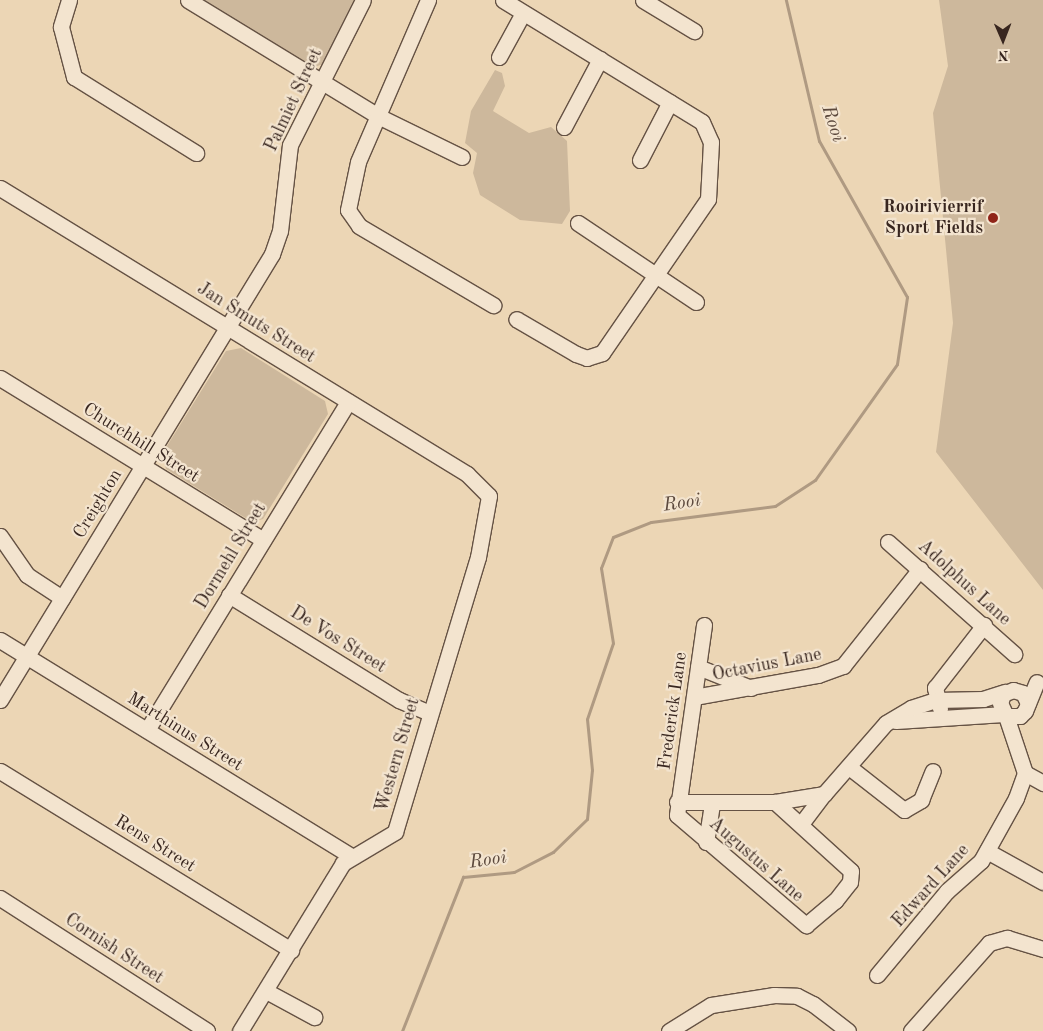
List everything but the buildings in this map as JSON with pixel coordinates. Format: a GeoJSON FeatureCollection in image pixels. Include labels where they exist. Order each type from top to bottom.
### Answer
{"type":"FeatureCollection","features":[{"type":"Feature","properties":{"kind":"street"},"geometry":{"type":"LineString","coordinates":[[69,0],[61,27],[74,76],[196,153]]}},
{"type":"Feature","properties":{"kind":"street"},"geometry":{"type":"LineString","coordinates":[[188,0],[380,117],[462,157]]}},
{"type":"Feature","properties":{"kind":"street","name":"Palmiet Street"},"geometry":{"type":"LineString","coordinates":[[227,328],[277,244],[287,152],[363,0]]}},
{"type":"Feature","properties":{"kind":"street"},"geometry":{"type":"LineString","coordinates":[[428,0],[399,60],[380,117],[348,191],[352,219],[493,305]]}},
{"type":"Feature","properties":{"kind":"street"},"geometry":{"type":"LineString","coordinates":[[503,0],[702,122],[708,132],[712,187],[701,212],[656,274],[608,346],[596,356],[576,354],[516,319]]}},
{"type":"Feature","properties":{"kind":"street"},"geometry":{"type":"LineString","coordinates":[[643,0],[694,31]]}},
{"type":"Feature","properties":{"kind":"street"},"geometry":{"type":"LineString","coordinates":[[499,57],[524,13]]}},
{"type":"Feature","properties":{"kind":"street"},"geometry":{"type":"LineString","coordinates":[[564,127],[600,59]]}},
{"type":"Feature","properties":{"kind":"street"},"geometry":{"type":"LineString","coordinates":[[640,160],[670,102]]}},
{"type":"Feature","properties":{"kind":"street","name":"Jan Smuts Street"},"geometry":{"type":"LineString","coordinates":[[0,188],[467,474],[489,496]]}},
{"type":"Feature","properties":{"kind":"street"},"geometry":{"type":"LineString","coordinates":[[578,224],[696,302]]}},
{"type":"Feature","properties":{"kind":"street","name":"Creighton"},"geometry":{"type":"LineString","coordinates":[[0,700],[227,328]]}},
{"type":"Feature","properties":{"kind":"street","name":"Churchhill Street"},"geometry":{"type":"LineString","coordinates":[[0,378],[263,540]]}},
{"type":"Feature","properties":{"kind":"street","name":"Dormehl Street"},"geometry":{"type":"LineString","coordinates":[[147,730],[348,402]]}},
{"type":"Feature","properties":{"kind":"street","name":"Western Street"},"geometry":{"type":"LineString","coordinates":[[240,1031],[291,950],[336,872],[351,856],[376,847],[395,832],[487,524],[489,496]]}},
{"type":"Feature","properties":{"kind":"street"},"geometry":{"type":"LineString","coordinates":[[0,536],[27,575],[62,598]]}},
{"type":"Feature","properties":{"kind":"street","name":"Adolphus Lane"},"geometry":{"type":"LineString","coordinates":[[888,542],[984,625],[1014,654]]}},
{"type":"Feature","properties":{"kind":"street","name":"Octavius Lane"},"geometry":{"type":"LineString","coordinates":[[694,697],[751,688],[843,666],[920,569]]}},
{"type":"Feature","properties":{"kind":"street","name":"De Vos Street"},"geometry":{"type":"LineString","coordinates":[[229,595],[399,700],[429,713]]}},
{"type":"Feature","properties":{"kind":"street","name":"Frederick Lane"},"geometry":{"type":"LineString","coordinates":[[677,802],[704,625]]}},
{"type":"Feature","properties":{"kind":"street"},"geometry":{"type":"LineString","coordinates":[[944,716],[936,700],[937,685],[984,625]]}},
{"type":"Feature","properties":{"kind":"street","name":"Marthinus Street"},"geometry":{"type":"LineString","coordinates":[[0,640],[351,856]]}},
{"type":"Feature","properties":{"kind":"street"},"geometry":{"type":"LineString","coordinates":[[698,667],[751,688]]}},
{"type":"Feature","properties":{"kind":"street"},"geometry":{"type":"LineString","coordinates":[[801,824],[824,794],[886,723],[936,700],[983,699],[1040,679]]}},
{"type":"Feature","properties":{"kind":"street"},"geometry":{"type":"LineString","coordinates":[[1015,733],[1040,679]]}},
{"type":"Feature","properties":{"kind":"street"},"geometry":{"type":"LineString","coordinates":[[1009,691],[1023,693],[1025,709]]}},
{"type":"Feature","properties":{"kind":"street"},"geometry":{"type":"LineString","coordinates":[[1009,691],[1000,703],[1015,733],[1025,773],[1043,783]]}},
{"type":"Feature","properties":{"kind":"street"},"geometry":{"type":"LineString","coordinates":[[886,723],[944,716],[1005,715],[1025,709]]}},
{"type":"Feature","properties":{"kind":"street"},"geometry":{"type":"LineString","coordinates":[[848,766],[904,810],[921,800],[933,771]]}},
{"type":"Feature","properties":{"kind":"street","name":"Rens Street"},"geometry":{"type":"LineString","coordinates":[[0,770],[291,950]]}},
{"type":"Feature","properties":{"kind":"street","name":"Edward Lane"},"geometry":{"type":"LineString","coordinates":[[877,975],[987,851],[1025,773]]}},
{"type":"Feature","properties":{"kind":"street"},"geometry":{"type":"LineString","coordinates":[[677,802],[775,802],[824,794]]}},
{"type":"Feature","properties":{"kind":"street","name":"Augustus Lane"},"geometry":{"type":"LineString","coordinates":[[677,802],[678,818],[806,925],[835,902],[850,882],[851,871],[775,802]]}},
{"type":"Feature","properties":{"kind":"street"},"geometry":{"type":"LineString","coordinates":[[706,842],[712,803]]}},
{"type":"Feature","properties":{"kind":"street"},"geometry":{"type":"LineString","coordinates":[[987,851],[1043,882]]}},
{"type":"Feature","properties":{"kind":"street","name":"Cornish Street"},"geometry":{"type":"LineString","coordinates":[[0,898],[207,1031]]}},
{"type":"Feature","properties":{"kind":"street"},"geometry":{"type":"LineString","coordinates":[[911,1031],[988,943],[1007,938],[1043,949]]}},
{"type":"Feature","properties":{"kind":"street"},"geometry":{"type":"LineString","coordinates":[[266,991],[314,1017]]}},
{"type":"Feature","properties":{"kind":"street"},"geometry":{"type":"LineString","coordinates":[[669,1031],[710,1006],[774,995],[797,996],[813,1004],[848,1031]]}},
{"type":"Feature","properties":{"kind":"shaded area"},"geometry":{"type":"Polygon","coordinates":[[[201,0],[355,0],[325,63],[315,67],[201,0]]]}},
{"type":"Feature","properties":{"kind":"shaded area","name":"Rooirivierrif Sport Fields"},"geometry":{"type":"Polygon","coordinates":[[[939,0],[1043,0],[1043,590],[936,452],[953,323],[933,113],[948,66],[939,0]]]}},
{"type":"Feature","properties":{"kind":"shaded area"},"geometry":{"type":"Polygon","coordinates":[[[495,70],[502,73],[505,86],[493,111],[529,133],[551,127],[567,141],[570,211],[562,224],[520,220],[480,195],[473,173],[477,153],[465,143],[471,111],[495,70]]]}},
{"type":"Feature","properties":{"kind":"shaded area"},"geometry":{"type":"Polygon","coordinates":[[[241,348],[325,401],[328,414],[263,519],[252,522],[166,469],[162,454],[226,351],[241,348]]]}},
{"type":"Feature","properties":{"kind":"waterway","name":"Rooi"},"geometry":{"type":"LineString","coordinates":[[402,1031],[463,877],[514,872],[553,852],[587,819],[592,770],[587,719],[613,643],[601,568],[613,537],[651,522],[775,506],[815,480],[897,364],[907,297],[819,141],[786,0]]}},
{"type":"Feature","properties":{"kind":"place","name":"Rooirivierrif Sport Fields"},"geometry":{"type":"Point","coordinates":[993,218]}}]}
